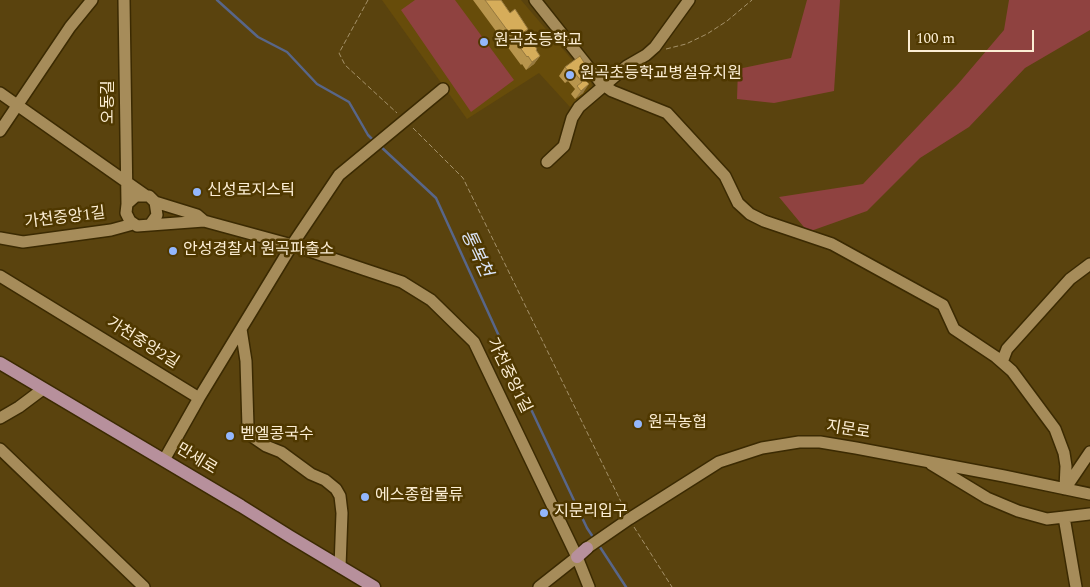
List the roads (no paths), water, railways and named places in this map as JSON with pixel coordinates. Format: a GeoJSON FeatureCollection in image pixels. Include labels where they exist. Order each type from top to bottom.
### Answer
{"type":"FeatureCollection","features":[{"type":"Feature","properties":{"kind":"main road","name":"만세로"},"geometry":{"type":"LineString","coordinates":[[0,364],[164,460],[374,587]]}},
{"type":"Feature","properties":{"kind":"main road"},"geometry":{"type":"LineString","coordinates":[[577,558],[587,548]]}},
{"type":"Feature","properties":{"kind":"street"},"geometry":{"type":"LineString","coordinates":[[0,131],[70,27],[92,0]]}},
{"type":"Feature","properties":{"kind":"street","name":"오동길"},"geometry":{"type":"LineString","coordinates":[[124,0],[128,204]]}},
{"type":"Feature","properties":{"kind":"street"},"geometry":{"type":"LineString","coordinates":[[535,0],[604,86],[667,113],[725,176],[738,203],[750,214],[764,221],[832,244],[943,305],[954,329],[1012,371],[1055,429],[1064,453],[1066,466],[1065,489]]}},
{"type":"Feature","properties":{"kind":"street"},"geometry":{"type":"LineString","coordinates":[[547,162],[564,146],[572,118],[579,107],[627,66],[646,55],[655,47],[689,0]]}},
{"type":"Feature","properties":{"kind":"street"},"geometry":{"type":"LineString","coordinates":[[164,460],[199,398],[292,245],[339,175],[443,89]]}},
{"type":"Feature","properties":{"kind":"street"},"geometry":{"type":"LineString","coordinates":[[0,93],[155,202],[196,215],[204,221]]}},
{"type":"Feature","properties":{"kind":"street"},"geometry":{"type":"LineString","coordinates":[[145,195],[136,196],[128,204],[126,213],[133,224],[141,227],[150,225],[157,215],[155,202]]}},
{"type":"Feature","properties":{"kind":"street","name":"가천중앙1길"},"geometry":{"type":"LineString","coordinates":[[150,225],[204,221],[292,245],[402,282],[431,300],[474,342],[589,587]]}},
{"type":"Feature","properties":{"kind":"street","name":"가천중앙1길"},"geometry":{"type":"LineString","coordinates":[[0,238],[23,242],[111,230],[133,224]]}},
{"type":"Feature","properties":{"kind":"street"},"geometry":{"type":"LineString","coordinates":[[1002,362],[1007,349],[1063,286],[1090,264]]}},
{"type":"Feature","properties":{"kind":"street","name":"가천중앙2길"},"geometry":{"type":"LineString","coordinates":[[0,276],[199,398]]}},
{"type":"Feature","properties":{"kind":"street"},"geometry":{"type":"LineString","coordinates":[[241,329],[246,362],[248,427],[250,435],[266,446],[281,452],[311,474],[325,480],[336,489],[340,496],[342,513],[340,567]]}},
{"type":"Feature","properties":{"kind":"street"},"geometry":{"type":"LineString","coordinates":[[0,418],[20,407],[43,389]]}},
{"type":"Feature","properties":{"kind":"street","name":"지문로"},"geometry":{"type":"LineString","coordinates":[[587,548],[618,526],[719,462],[762,448],[799,442],[820,442],[1090,494]]}},
{"type":"Feature","properties":{"kind":"street"},"geometry":{"type":"LineString","coordinates":[[0,449],[144,587]]}},
{"type":"Feature","properties":{"kind":"street"},"geometry":{"type":"LineString","coordinates":[[1065,489],[1090,452]]}},
{"type":"Feature","properties":{"kind":"street"},"geometry":{"type":"LineString","coordinates":[[925,461],[995,501],[1018,510],[1047,519],[1090,514]]}},
{"type":"Feature","properties":{"kind":"street"},"geometry":{"type":"LineString","coordinates":[[1064,517],[1076,587]]}},
{"type":"Feature","properties":{"kind":"street"},"geometry":{"type":"LineString","coordinates":[[539,587],[577,558]]}},
{"type":"Feature","properties":{"kind":"waterway","name":"통복천"},"geometry":{"type":"LineString","coordinates":[[217,0],[258,37],[287,52],[317,84],[349,102],[368,135],[375,142]]}},
{"type":"Feature","properties":{"kind":"waterway","name":"통복천"},"geometry":{"type":"LineString","coordinates":[[379,145],[436,198],[522,390],[587,528],[595,540]]}},
{"type":"Feature","properties":{"kind":"waterway","name":"통복천"},"geometry":{"type":"LineString","coordinates":[[598,544],[626,587]]}},
{"type":"Feature","properties":{"kind":"place","name":"원곡초등학교"},"geometry":{"type":"Point","coordinates":[484,42]}},
{"type":"Feature","properties":{"kind":"place","name":"원곡초등학교병설유치원"},"geometry":{"type":"Point","coordinates":[570,75]}},
{"type":"Feature","properties":{"kind":"place","name":"신성로지스틱"},"geometry":{"type":"Point","coordinates":[197,192]}},
{"type":"Feature","properties":{"kind":"place","name":"안성경찰서 원곡파출소"},"geometry":{"type":"Point","coordinates":[173,251]}},
{"type":"Feature","properties":{"kind":"place","name":"원곡농협"},"geometry":{"type":"Point","coordinates":[638,424]}},
{"type":"Feature","properties":{"kind":"place","name":"벧엘콩국수"},"geometry":{"type":"Point","coordinates":[230,436]}},
{"type":"Feature","properties":{"kind":"place","name":"에스종합물류"},"geometry":{"type":"Point","coordinates":[365,497]}},
{"type":"Feature","properties":{"kind":"place","name":"지문리입구"},"geometry":{"type":"Point","coordinates":[544,513]}}]}
